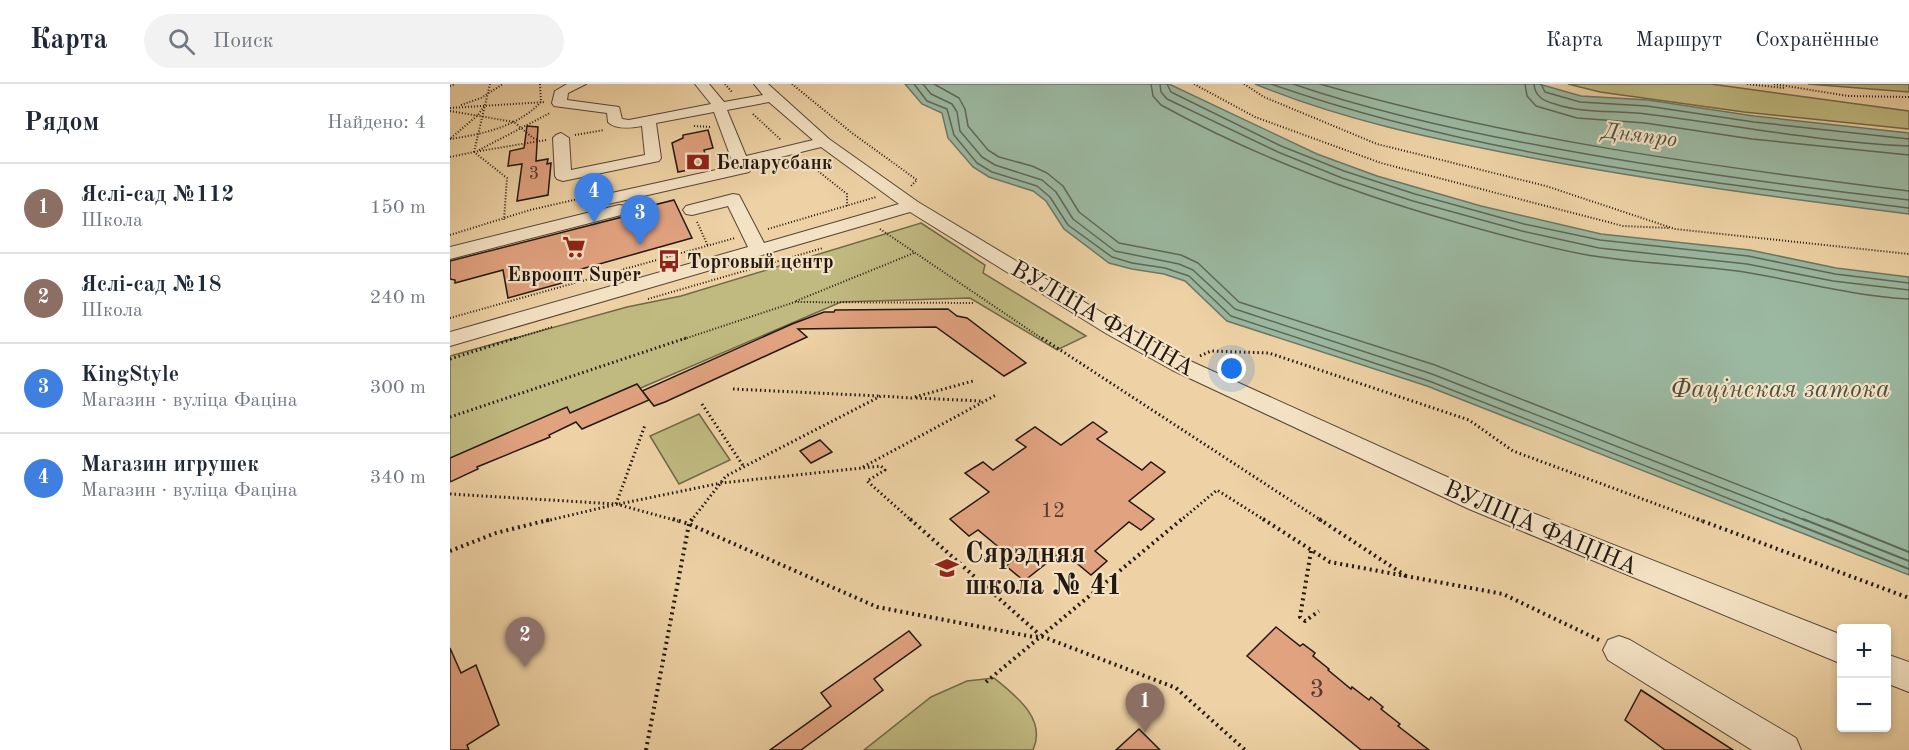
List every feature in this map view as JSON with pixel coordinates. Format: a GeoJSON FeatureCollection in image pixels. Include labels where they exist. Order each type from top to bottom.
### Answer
{"type":"FeatureCollection","features":[{"type":"Feature","properties":{"kind":"street"},"geometry":{"type":"LineString","coordinates":[[579,84],[562,91],[559,103],[614,110],[615,122],[629,124],[772,97]]}},
{"type":"Feature","properties":{"kind":"street"},"geometry":{"type":"LineString","coordinates":[[595,202],[743,169],[719,107],[702,84]]}},
{"type":"Feature","properties":{"kind":"street","name":"ВУЛІЦА ФАЦІНА"},"geometry":{"type":"LineString","coordinates":[[761,84],[772,97],[824,142],[912,206],[1114,329],[1180,365],[1478,502],[1837,648]]}},
{"type":"Feature","properties":{"kind":"street"},"geometry":{"type":"LineString","coordinates":[[561,138],[563,176],[653,158],[649,122]]}},
{"type":"Feature","properties":{"kind":"street"},"geometry":{"type":"LineString","coordinates":[[741,162],[824,142]]}},
{"type":"Feature","properties":{"kind":"street"},"geometry":{"type":"LineString","coordinates":[[450,253],[665,199]]}},
{"type":"Feature","properties":{"kind":"street"},"geometry":{"type":"LineString","coordinates":[[692,210],[733,200],[754,242]]}},
{"type":"Feature","properties":{"kind":"street"},"geometry":{"type":"LineString","coordinates":[[450,339],[754,242],[912,206]]}},
{"type":"Feature","properties":{"kind":"street"},"geometry":{"type":"LineString","coordinates":[[1619,650],[1784,750]]}},
{"type":"Feature","properties":{"kind":"street"},"geometry":{"type":"LineString","coordinates":[[1891,670],[1909,677]]}},
{"type":"Feature","properties":{"kind":"path"},"geometry":{"type":"LineString","coordinates":[[450,86],[455,84]]}},
{"type":"Feature","properties":{"kind":"path"},"geometry":{"type":"LineString","coordinates":[[474,152],[490,84]]}},
{"type":"Feature","properties":{"kind":"path"},"geometry":{"type":"LineString","coordinates":[[450,109],[481,99],[503,84]]}},
{"type":"Feature","properties":{"kind":"path"},"geometry":{"type":"LineString","coordinates":[[540,84],[541,102]]}},
{"type":"Feature","properties":{"kind":"path"},"geometry":{"type":"LineString","coordinates":[[1194,84],[1255,117],[1381,163],[1623,226],[1675,229],[1909,254]]}},
{"type":"Feature","properties":{"kind":"path"},"geometry":{"type":"LineString","coordinates":[[1244,84],[1264,97],[1377,144],[1546,186],[1675,229]]}},
{"type":"Feature","properties":{"kind":"path"},"geometry":{"type":"LineString","coordinates":[[1747,84],[1848,96],[1909,97]]}},
{"type":"Feature","properties":{"kind":"path"},"geometry":{"type":"LineString","coordinates":[[1774,84],[1800,90]]}},
{"type":"Feature","properties":{"kind":"path"},"geometry":{"type":"LineString","coordinates":[[450,139],[514,122],[527,115],[541,102]]}},
{"type":"Feature","properties":{"kind":"path"},"geometry":{"type":"LineString","coordinates":[[450,109],[486,104],[559,103],[559,109],[474,152]]}},
{"type":"Feature","properties":{"kind":"path"},"geometry":{"type":"LineString","coordinates":[[450,139],[478,115],[486,104]]}},
{"type":"Feature","properties":{"kind":"path"},"geometry":{"type":"LineString","coordinates":[[450,109],[514,122],[523,127],[533,138],[542,141]]}},
{"type":"Feature","properties":{"kind":"path"},"geometry":{"type":"LineString","coordinates":[[450,157],[629,124]]}},
{"type":"Feature","properties":{"kind":"path"},"geometry":{"type":"LineString","coordinates":[[474,152],[507,178],[504,220]]}},
{"type":"Feature","properties":{"kind":"path"},"geometry":{"type":"LineString","coordinates":[[450,318],[754,242],[847,206]]}},
{"type":"Feature","properties":{"kind":"path"},"geometry":{"type":"LineString","coordinates":[[871,234],[882,231],[1409,578]]}},
{"type":"Feature","properties":{"kind":"path"},"geometry":{"type":"LineString","coordinates":[[639,302],[825,248]]}},
{"type":"Feature","properties":{"kind":"path"},"geometry":{"type":"LineString","coordinates":[[450,417],[795,302],[914,253]]}},
{"type":"Feature","properties":{"kind":"path"},"geometry":{"type":"LineString","coordinates":[[795,302],[973,303]]}},
{"type":"Feature","properties":{"kind":"path"},"geometry":{"type":"LineString","coordinates":[[450,359],[562,324]]}},
{"type":"Feature","properties":{"kind":"path"},"geometry":{"type":"LineString","coordinates":[[1180,365],[1211,351],[1269,353],[1469,420],[1513,451],[1909,598]]}},
{"type":"Feature","properties":{"kind":"path"},"geometry":{"type":"LineString","coordinates":[[911,398],[973,381]]}},
{"type":"Feature","properties":{"kind":"path"},"geometry":{"type":"LineString","coordinates":[[733,389],[982,401]]}},
{"type":"Feature","properties":{"kind":"path"},"geometry":{"type":"LineString","coordinates":[[862,468],[996,395]]}},
{"type":"Feature","properties":{"kind":"path"},"geometry":{"type":"LineString","coordinates":[[646,750],[689,524],[726,476],[880,396]]}},
{"type":"Feature","properties":{"kind":"path"},"geometry":{"type":"LineString","coordinates":[[702,404],[744,467]]}},
{"type":"Feature","properties":{"kind":"path"},"geometry":{"type":"LineString","coordinates":[[616,504],[645,425]]}},
{"type":"Feature","properties":{"kind":"path"},"geometry":{"type":"LineString","coordinates":[[450,551],[496,533],[616,504],[721,483],[881,466],[885,470],[867,481],[1041,636],[1176,688],[1245,750]]}},
{"type":"Feature","properties":{"kind":"path"},"geometry":{"type":"LineString","coordinates":[[986,682],[1217,490],[1330,562],[1503,594],[1619,650]]}},
{"type":"Feature","properties":{"kind":"path"},"geometry":{"type":"LineString","coordinates":[[450,494],[616,504],[689,524],[877,607],[1034,637],[1041,636]]}},
{"type":"Feature","properties":{"kind":"path"},"geometry":{"type":"LineString","coordinates":[[1311,551],[1300,617],[1305,621],[1319,611]]}},
{"type":"Feature","properties":{"kind":"shaded area"},"geometry":{"type":"Polygon","coordinates":[[[1568,84],[1711,84],[1909,111],[1909,129],[1744,112],[1600,92],[1568,84]]]}},
{"type":"Feature","properties":{"kind":"shaded area"},"geometry":{"type":"Polygon","coordinates":[[[1808,84],[1909,84],[1909,92],[1808,84]]]}},
{"type":"Feature","properties":{"kind":"shaded area"},"geometry":{"type":"Polygon","coordinates":[[[921,223],[985,265],[983,273],[1086,336],[1057,350],[970,298],[841,302],[643,387],[450,461],[450,356],[627,307],[681,296],[921,223]]]}},
{"type":"Feature","properties":{"kind":"shaded area"},"geometry":{"type":"Polygon","coordinates":[[[699,414],[730,460],[679,484],[650,436],[699,414]]]}},
{"type":"Feature","properties":{"kind":"shaded area"},"geometry":{"type":"Polygon","coordinates":[[[994,678],[1020,701],[1033,718],[1036,739],[1033,750],[864,750],[931,697],[967,681],[994,678]]]}},
{"type":"Feature","properties":{"kind":"water","name":"Фацінская затока"},"geometry":{"type":"Polygon","coordinates":[[[905,84],[1169,84],[1317,154],[1377,176],[1481,206],[1601,234],[1750,250],[1836,268],[1909,277],[1909,575],[1427,386],[1227,321],[1185,281],[1164,274],[1109,263],[1064,229],[1046,201],[1033,191],[989,177],[973,167],[948,138],[942,113],[922,104],[905,84]]]}},
{"type":"Feature","properties":{"kind":"water","name":"Дняпро"},"geometry":{"type":"Polygon","coordinates":[[[1255,84],[1539,84],[1581,96],[1648,100],[1754,116],[1909,133],[1909,214],[1669,181],[1492,150],[1355,118],[1255,84]]]}},
{"type":"Feature","properties":{"kind":"building"},"geometry":{"type":"Polygon","coordinates":[[[527,126],[538,127],[536,161],[548,159],[547,164],[551,163],[548,195],[517,201],[522,164],[508,166],[510,151],[524,148],[527,126]]]}},
{"type":"Feature","properties":{"kind":"building"},"geometry":{"type":"Polygon","coordinates":[[[708,130],[713,148],[704,150],[708,166],[678,172],[672,143],[683,138],[683,135],[708,130]]]}},
{"type":"Feature","properties":{"kind":"building","name":"Евроопт Super"},"geometry":{"type":"Polygon","coordinates":[[[674,200],[692,238],[560,275],[562,283],[508,298],[503,270],[455,283],[455,280],[450,279],[450,261],[626,216],[630,211],[674,200]]]}},
{"type":"Feature","properties":{"kind":"building"},"geometry":{"type":"Polygon","coordinates":[[[948,309],[957,316],[967,318],[1026,363],[1004,376],[936,327],[798,329],[807,337],[665,402],[654,406],[642,391],[824,312],[948,309]]]}},
{"type":"Feature","properties":{"kind":"building"},"geometry":{"type":"Polygon","coordinates":[[[637,384],[649,400],[582,429],[576,422],[549,435],[550,437],[477,467],[478,469],[450,482],[450,458],[567,407],[570,413],[637,384]]]}},
{"type":"Feature","properties":{"kind":"building"},"geometry":{"type":"Polygon","coordinates":[[[1093,422],[1107,432],[1097,439],[1142,470],[1151,462],[1165,472],[1129,501],[1154,519],[1141,530],[1129,522],[1095,551],[1107,561],[1091,575],[1062,551],[1024,581],[1006,566],[1014,560],[978,530],[969,536],[950,519],[989,492],[965,473],[983,462],[993,470],[1026,447],[1016,440],[1035,427],[1061,445],[1093,422]]]}},
{"type":"Feature","properties":{"kind":"building"},"geometry":{"type":"Polygon","coordinates":[[[820,440],[832,452],[811,463],[800,451],[820,440]]]}},
{"type":"Feature","properties":{"kind":"building"},"geometry":{"type":"Polygon","coordinates":[[[1276,627],[1300,646],[1303,644],[1315,653],[1313,656],[1351,689],[1352,687],[1369,700],[1371,697],[1383,707],[1381,709],[1400,724],[1398,726],[1429,750],[1361,750],[1247,656],[1276,627]]]}},
{"type":"Feature","properties":{"kind":"building"},"geometry":{"type":"Polygon","coordinates":[[[909,631],[921,645],[874,679],[883,690],[801,750],[770,750],[831,706],[821,693],[909,631]]]}},
{"type":"Feature","properties":{"kind":"building"},"geometry":{"type":"Polygon","coordinates":[[[450,648],[461,673],[476,665],[499,725],[467,745],[469,750],[450,750],[450,648]]]}},
{"type":"Feature","properties":{"kind":"building"},"geometry":{"type":"Polygon","coordinates":[[[1641,690],[1733,750],[1665,750],[1625,720],[1641,690]]]}},
{"type":"Feature","properties":{"kind":"building"},"geometry":{"type":"Polygon","coordinates":[[[1139,729],[1160,750],[1116,750],[1139,729]]]}},
{"type":"Feature","properties":{"kind":"place","name":"Беларусбанк"},"geometry":{"type":"Point","coordinates":[698,162]}},
{"type":"Feature","properties":{"kind":"place","name":"Магазин игрушек"},"geometry":{"type":"Point","coordinates":[594,223]}},
{"type":"Feature","properties":{"kind":"place","name":"KingStyle"},"geometry":{"type":"Point","coordinates":[640,245]}},
{"type":"Feature","properties":{"kind":"place","name":"Евроопт Super"},"geometry":{"type":"Point","coordinates":[574,247]}},
{"type":"Feature","properties":{"kind":"place","name":"Торговый центр"},"geometry":{"type":"Point","coordinates":[669,261]}},
{"type":"Feature","properties":{"kind":"place","name":"Сярэдняя школа № 41"},"geometry":{"type":"Point","coordinates":[947,568]}},
{"type":"Feature","properties":{"kind":"place","name":"Яслі-сад №18"},"geometry":{"type":"Point","coordinates":[525,667]}},
{"type":"Feature","properties":{"kind":"place","name":"Яслі-сад №112"},"geometry":{"type":"Point","coordinates":[1145,733]}}]}
